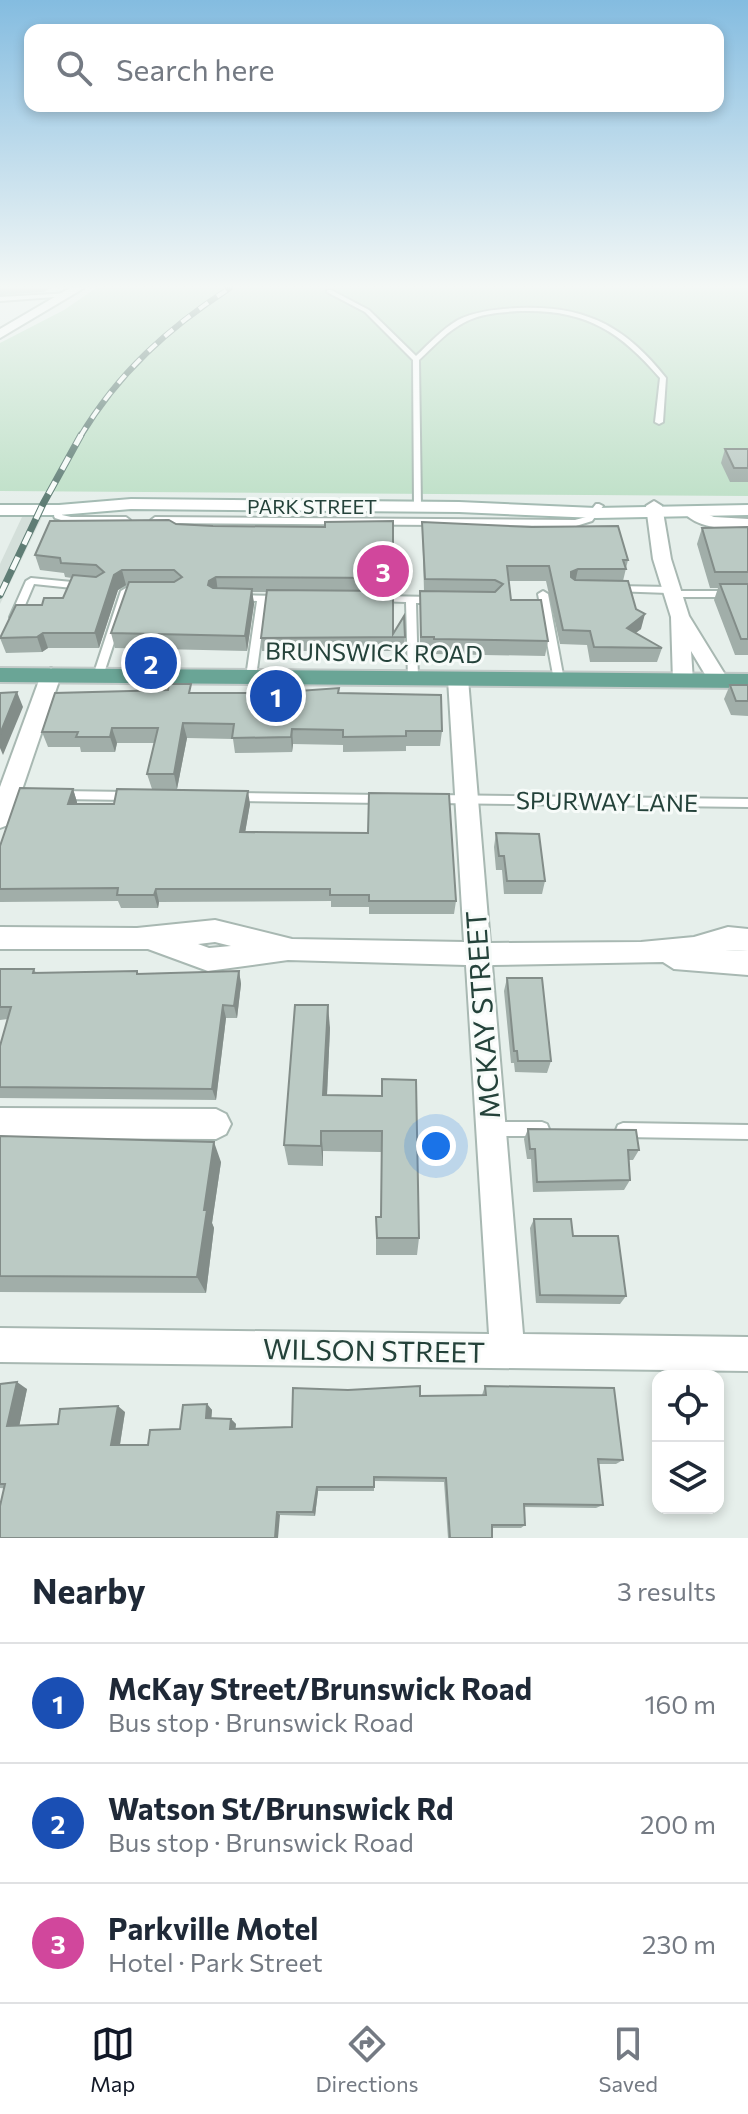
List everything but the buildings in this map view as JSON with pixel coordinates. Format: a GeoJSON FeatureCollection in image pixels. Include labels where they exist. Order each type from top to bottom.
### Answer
{"type":"FeatureCollection","features":[{"type":"Feature","properties":{"kind":"main road","name":"BRUNSWICK ROAD"},"geometry":{"type":"LineString","coordinates":[[0,675],[748,681]]}},
{"type":"Feature","properties":{"kind":"street","name":"PARK STREET"},"geometry":{"type":"LineString","coordinates":[[3,513],[125,504],[420,512],[459,507],[748,509]]}},
{"type":"Feature","properties":{"kind":"street","name":"PARK STREET"},"geometry":{"type":"LineString","coordinates":[[79,509],[129,515],[166,506]]}},
{"type":"Feature","properties":{"kind":"street","name":"PARK STREET"},"geometry":{"type":"LineString","coordinates":[[646,510],[692,513],[748,509]]}},
{"type":"Feature","properties":{"kind":"street"},"geometry":{"type":"LineString","coordinates":[[646,510],[680,616],[719,681]]}},
{"type":"Feature","properties":{"kind":"street","name":"PARK STREET"},"geometry":{"type":"LineString","coordinates":[[692,513],[711,522],[748,524]]}},
{"type":"Feature","properties":{"kind":"street"},"geometry":{"type":"LineString","coordinates":[[680,616],[683,681]]}},
{"type":"Feature","properties":{"kind":"street"},"geometry":{"type":"LineString","coordinates":[[0,819],[51,675]]}},
{"type":"Feature","properties":{"kind":"street","name":"MCKAY STREET"},"geometry":{"type":"LineString","coordinates":[[458,679],[507,1351]]}},
{"type":"Feature","properties":{"kind":"street"},"geometry":{"type":"LineString","coordinates":[[0,938],[137,939],[170,943],[208,960],[292,950],[641,953],[694,948],[728,938],[748,940]]}},
{"type":"Feature","properties":{"kind":"street"},"geometry":{"type":"LineString","coordinates":[[641,953],[719,963],[748,963]]}},
{"type":"Feature","properties":{"kind":"street"},"geometry":{"type":"LineString","coordinates":[[0,1123],[216,1124]]}},
{"type":"Feature","properties":{"kind":"street","name":"WILSON STREET"},"geometry":{"type":"LineString","coordinates":[[0,1345],[748,1354]]}},
{"type":"Feature","properties":{"kind":"lane"},"geometry":{"type":"LineString","coordinates":[[416,360],[420,512]]}},
{"type":"Feature","properties":{"kind":"lane"},"geometry":{"type":"LineString","coordinates":[[648,360],[663,378],[659,422]]}},
{"type":"Feature","properties":{"kind":"lane"},"geometry":{"type":"LineString","coordinates":[[59,510],[58,516],[70,520],[129,515]]}},
{"type":"Feature","properties":{"kind":"lane"},"geometry":{"type":"LineString","coordinates":[[151,520],[420,512],[576,523],[597,510]]}},
{"type":"Feature","properties":{"kind":"lane"},"geometry":{"type":"LineString","coordinates":[[12,623],[31,581],[100,586]]}},
{"type":"Feature","properties":{"kind":"lane"},"geometry":{"type":"LineString","coordinates":[[606,589],[748,594]]}},
{"type":"Feature","properties":{"kind":"lane"},"geometry":{"type":"LineString","coordinates":[[98,676],[126,591],[151,591]]}},
{"type":"Feature","properties":{"kind":"lane"},"geometry":{"type":"LineString","coordinates":[[543,594],[559,680]]}},
{"type":"Feature","properties":{"kind":"lane"},"geometry":{"type":"LineString","coordinates":[[233,598],[292,599]]}},
{"type":"Feature","properties":{"kind":"lane"},"geometry":{"type":"LineString","coordinates":[[251,677],[262,599]]}},
{"type":"Feature","properties":{"kind":"lane"},"geometry":{"type":"LineString","coordinates":[[367,599],[452,600]]}},
{"type":"Feature","properties":{"kind":"lane"},"geometry":{"type":"LineString","coordinates":[[411,600],[413,679]]}},
{"type":"Feature","properties":{"kind":"lane"},"geometry":{"type":"LineString","coordinates":[[40,795],[135,796]]}},
{"type":"Feature","properties":{"kind":"lane"},"geometry":{"type":"LineString","coordinates":[[230,797],[389,799]]}},
{"type":"Feature","properties":{"kind":"lane","name":"SPURWAY LANE"},"geometry":{"type":"LineString","coordinates":[[420,799],[748,803]]}},
{"type":"Feature","properties":{"kind":"lane"},"geometry":{"type":"LineString","coordinates":[[490,1129],[551,1129]]}},
{"type":"Feature","properties":{"kind":"lane"},"geometry":{"type":"LineString","coordinates":[[612,1130],[748,1132]]}},
{"type":"Feature","properties":{"kind":"shaded area"},"geometry":{"type":"Polygon","coordinates":[[[22,517],[42,517],[0,604],[0,564],[22,517]]]}},
{"type":"Feature","properties":{"kind":"green space"},"geometry":{"type":"Polygon","coordinates":[[[0,360],[748,360],[748,496],[0,491],[0,360]]]}},
{"type":"Feature","properties":{"kind":"railway"},"geometry":{"type":"LineString","coordinates":[[80,437],[111,392],[140,360]]}},
{"type":"Feature","properties":{"kind":"railway"},"geometry":{"type":"LineString","coordinates":[[0,595],[43,504],[81,435]]}},
{"type":"Feature","properties":{"kind":"place","name":"Parkville Motel"},"geometry":{"type":"Point","coordinates":[383,571]}},
{"type":"Feature","properties":{"kind":"place","name":"Watson St/Brunswick Rd"},"geometry":{"type":"Point","coordinates":[151,663]}},
{"type":"Feature","properties":{"kind":"place","name":"McKay Street/Brunswick Road"},"geometry":{"type":"Point","coordinates":[276,696]}}]}
